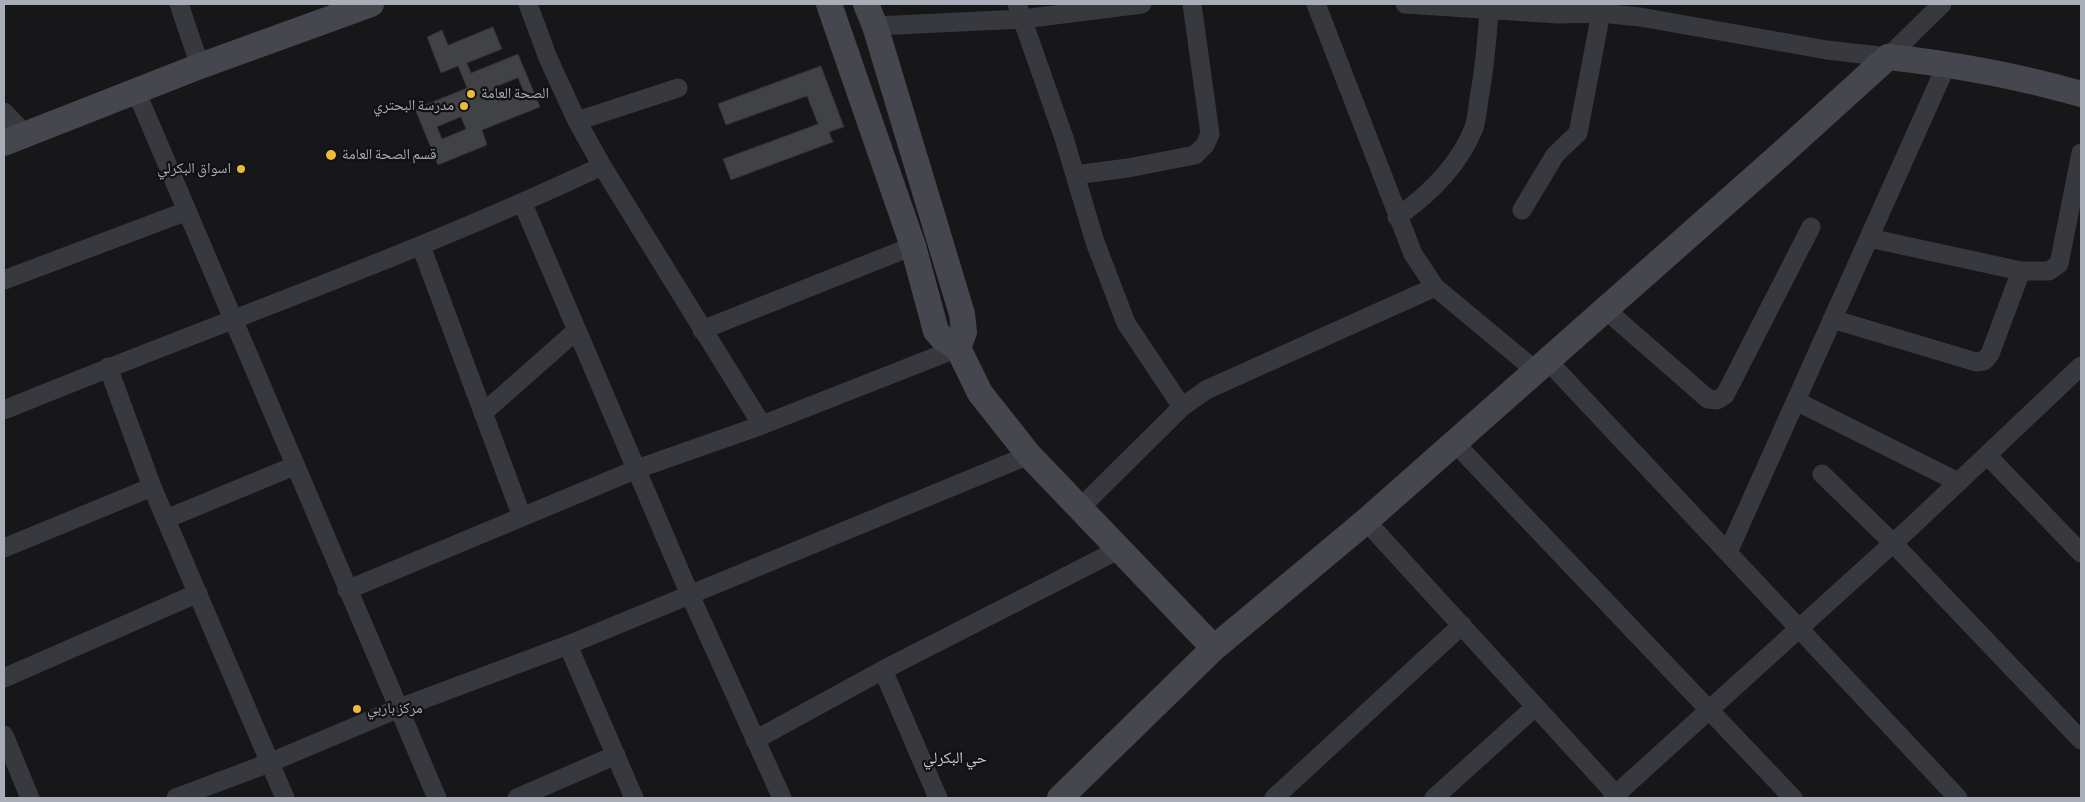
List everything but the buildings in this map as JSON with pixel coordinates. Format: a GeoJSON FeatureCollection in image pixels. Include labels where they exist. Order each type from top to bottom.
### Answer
{"type":"FeatureCollection","features":[{"type":"Feature","properties":{"kind":"street"},"geometry":{"type":"LineString","coordinates":[[179,4],[200,66]]}},
{"type":"Feature","properties":{"kind":"street"},"geometry":{"type":"LineString","coordinates":[[4,112],[14,139],[336,10],[371,4]]}},
{"type":"Feature","properties":{"kind":"street"},"geometry":{"type":"LineString","coordinates":[[528,4],[548,58],[577,120],[602,166],[762,425]]}},
{"type":"Feature","properties":{"kind":"street"},"geometry":{"type":"LineString","coordinates":[[829,4],[913,246],[936,331],[943,339],[958,348],[980,393],[1029,455],[1214,648]]}},
{"type":"Feature","properties":{"kind":"street"},"geometry":{"type":"LineString","coordinates":[[347,590],[636,469],[762,425],[958,348],[964,332],[962,314],[870,15],[1020,11],[1142,4]]}},
{"type":"Feature","properties":{"kind":"street"},"geometry":{"type":"LineString","coordinates":[[1075,175],[1128,168],[1195,154],[1205,145],[1210,134],[1192,4]]}},
{"type":"Feature","properties":{"kind":"street"},"geometry":{"type":"LineString","coordinates":[[1316,4],[1397,216],[1413,254],[1435,287],[1542,366],[1728,552],[1958,798]]}},
{"type":"Feature","properties":{"kind":"street"},"geometry":{"type":"LineString","coordinates":[[1405,4],[1462,6],[1489,10],[1563,9],[1640,17],[1827,50],[1948,64],[2053,86],[2081,94]]}},
{"type":"Feature","properties":{"kind":"street"},"geometry":{"type":"LineString","coordinates":[[1060,798],[1214,648],[1366,520],[1606,310],[1888,57],[1942,4]]}},
{"type":"Feature","properties":{"kind":"street"},"geometry":{"type":"LineString","coordinates":[[1397,216],[1416,203],[1443,177],[1463,150],[1474,126],[1487,56],[1489,10]]}},
{"type":"Feature","properties":{"kind":"street"},"geometry":{"type":"LineString","coordinates":[[1020,11],[1075,175],[1095,242],[1126,323],[1182,406]]}},
{"type":"Feature","properties":{"kind":"street"},"geometry":{"type":"LineString","coordinates":[[1522,210],[1555,155],[1578,133],[1601,13]]}},
{"type":"Feature","properties":{"kind":"street"},"geometry":{"type":"LineString","coordinates":[[1728,552],[1948,64]]}},
{"type":"Feature","properties":{"kind":"street"},"geometry":{"type":"LineString","coordinates":[[577,120],[678,88]]}},
{"type":"Feature","properties":{"kind":"street"},"geometry":{"type":"LineString","coordinates":[[136,91],[436,798]]}},
{"type":"Feature","properties":{"kind":"street"},"geometry":{"type":"LineString","coordinates":[[1869,238],[2021,271],[2050,271],[2059,264],[2081,153]]}},
{"type":"Feature","properties":{"kind":"street"},"geometry":{"type":"LineString","coordinates":[[4,410],[108,367],[421,246],[523,204],[602,166]]}},
{"type":"Feature","properties":{"kind":"street"},"geometry":{"type":"LineString","coordinates":[[523,204],[690,596],[782,798]]}},
{"type":"Feature","properties":{"kind":"street"},"geometry":{"type":"LineString","coordinates":[[4,280],[187,211]]}},
{"type":"Feature","properties":{"kind":"street"},"geometry":{"type":"LineString","coordinates":[[1606,310],[1708,399],[1717,400],[1725,395],[1810,228]]}},
{"type":"Feature","properties":{"kind":"street"},"geometry":{"type":"LineString","coordinates":[[421,246],[522,517]]}},
{"type":"Feature","properties":{"kind":"street"},"geometry":{"type":"LineString","coordinates":[[702,330],[913,246]]}},
{"type":"Feature","properties":{"kind":"street"},"geometry":{"type":"LineString","coordinates":[[1832,319],[1976,362],[1984,361],[1990,354],[2021,271]]}},
{"type":"Feature","properties":{"kind":"street"},"geometry":{"type":"LineString","coordinates":[[1080,507],[1182,406],[1206,390],[1435,287]]}},
{"type":"Feature","properties":{"kind":"street"},"geometry":{"type":"LineString","coordinates":[[483,413],[577,330]]}},
{"type":"Feature","properties":{"kind":"street"},"geometry":{"type":"LineString","coordinates":[[108,367],[152,487],[285,798]]}},
{"type":"Feature","properties":{"kind":"street"},"geometry":{"type":"LineString","coordinates":[[1366,520],[1615,797],[1708,709],[1893,543],[1986,455],[2079,373]]}},
{"type":"Feature","properties":{"kind":"street"},"geometry":{"type":"LineString","coordinates":[[1796,401],[1958,482]]}},
{"type":"Feature","properties":{"kind":"street"},"geometry":{"type":"LineString","coordinates":[[1454,442],[1793,798]]}},
{"type":"Feature","properties":{"kind":"street"},"geometry":{"type":"LineString","coordinates":[[176,798],[269,763],[397,709],[568,645],[690,596],[1029,455]]}},
{"type":"Feature","properties":{"kind":"street"},"geometry":{"type":"LineString","coordinates":[[1986,455],[2081,553]]}},
{"type":"Feature","properties":{"kind":"street"},"geometry":{"type":"LineString","coordinates":[[166,519],[294,466]]}},
{"type":"Feature","properties":{"kind":"street"},"geometry":{"type":"LineString","coordinates":[[1822,474],[1893,543],[2081,740]]}},
{"type":"Feature","properties":{"kind":"street"},"geometry":{"type":"LineString","coordinates":[[4,548],[152,487]]}},
{"type":"Feature","properties":{"kind":"street"},"geometry":{"type":"LineString","coordinates":[[755,740],[884,670],[1118,550]]}},
{"type":"Feature","properties":{"kind":"street"},"geometry":{"type":"LineString","coordinates":[[4,678],[198,593]]}},
{"type":"Feature","properties":{"kind":"street"},"geometry":{"type":"LineString","coordinates":[[1274,798],[1462,625]]}},
{"type":"Feature","properties":{"kind":"street"},"geometry":{"type":"LineString","coordinates":[[568,645],[634,798]]}},
{"type":"Feature","properties":{"kind":"street"},"geometry":{"type":"LineString","coordinates":[[884,670],[938,798]]}},
{"type":"Feature","properties":{"kind":"street"},"geometry":{"type":"LineString","coordinates":[[1434,798],[1536,707]]}},
{"type":"Feature","properties":{"kind":"street"},"geometry":{"type":"LineString","coordinates":[[4,735],[30,798]]}},
{"type":"Feature","properties":{"kind":"street"},"geometry":{"type":"LineString","coordinates":[[517,798],[616,755]]}},
{"type":"Feature","properties":{"kind":"place","name":"الصحة العامة"},"geometry":{"type":"Point","coordinates":[471,94]}},
{"type":"Feature","properties":{"kind":"place","name":"مدرسة البحتري"},"geometry":{"type":"Point","coordinates":[464,106]}},
{"type":"Feature","properties":{"kind":"place","name":"قسم الصحة العامة"},"geometry":{"type":"Point","coordinates":[331,155]}},
{"type":"Feature","properties":{"kind":"place","name":"اسواق البكرلي"},"geometry":{"type":"Point","coordinates":[241,169]}},
{"type":"Feature","properties":{"kind":"place","name":"مركز باربي"},"geometry":{"type":"Point","coordinates":[357,709]}},
{"type":"Feature","properties":{"kind":"district","name":"حي البكرلي"},"geometry":{"type":"Point","coordinates":[955,759]}}]}
